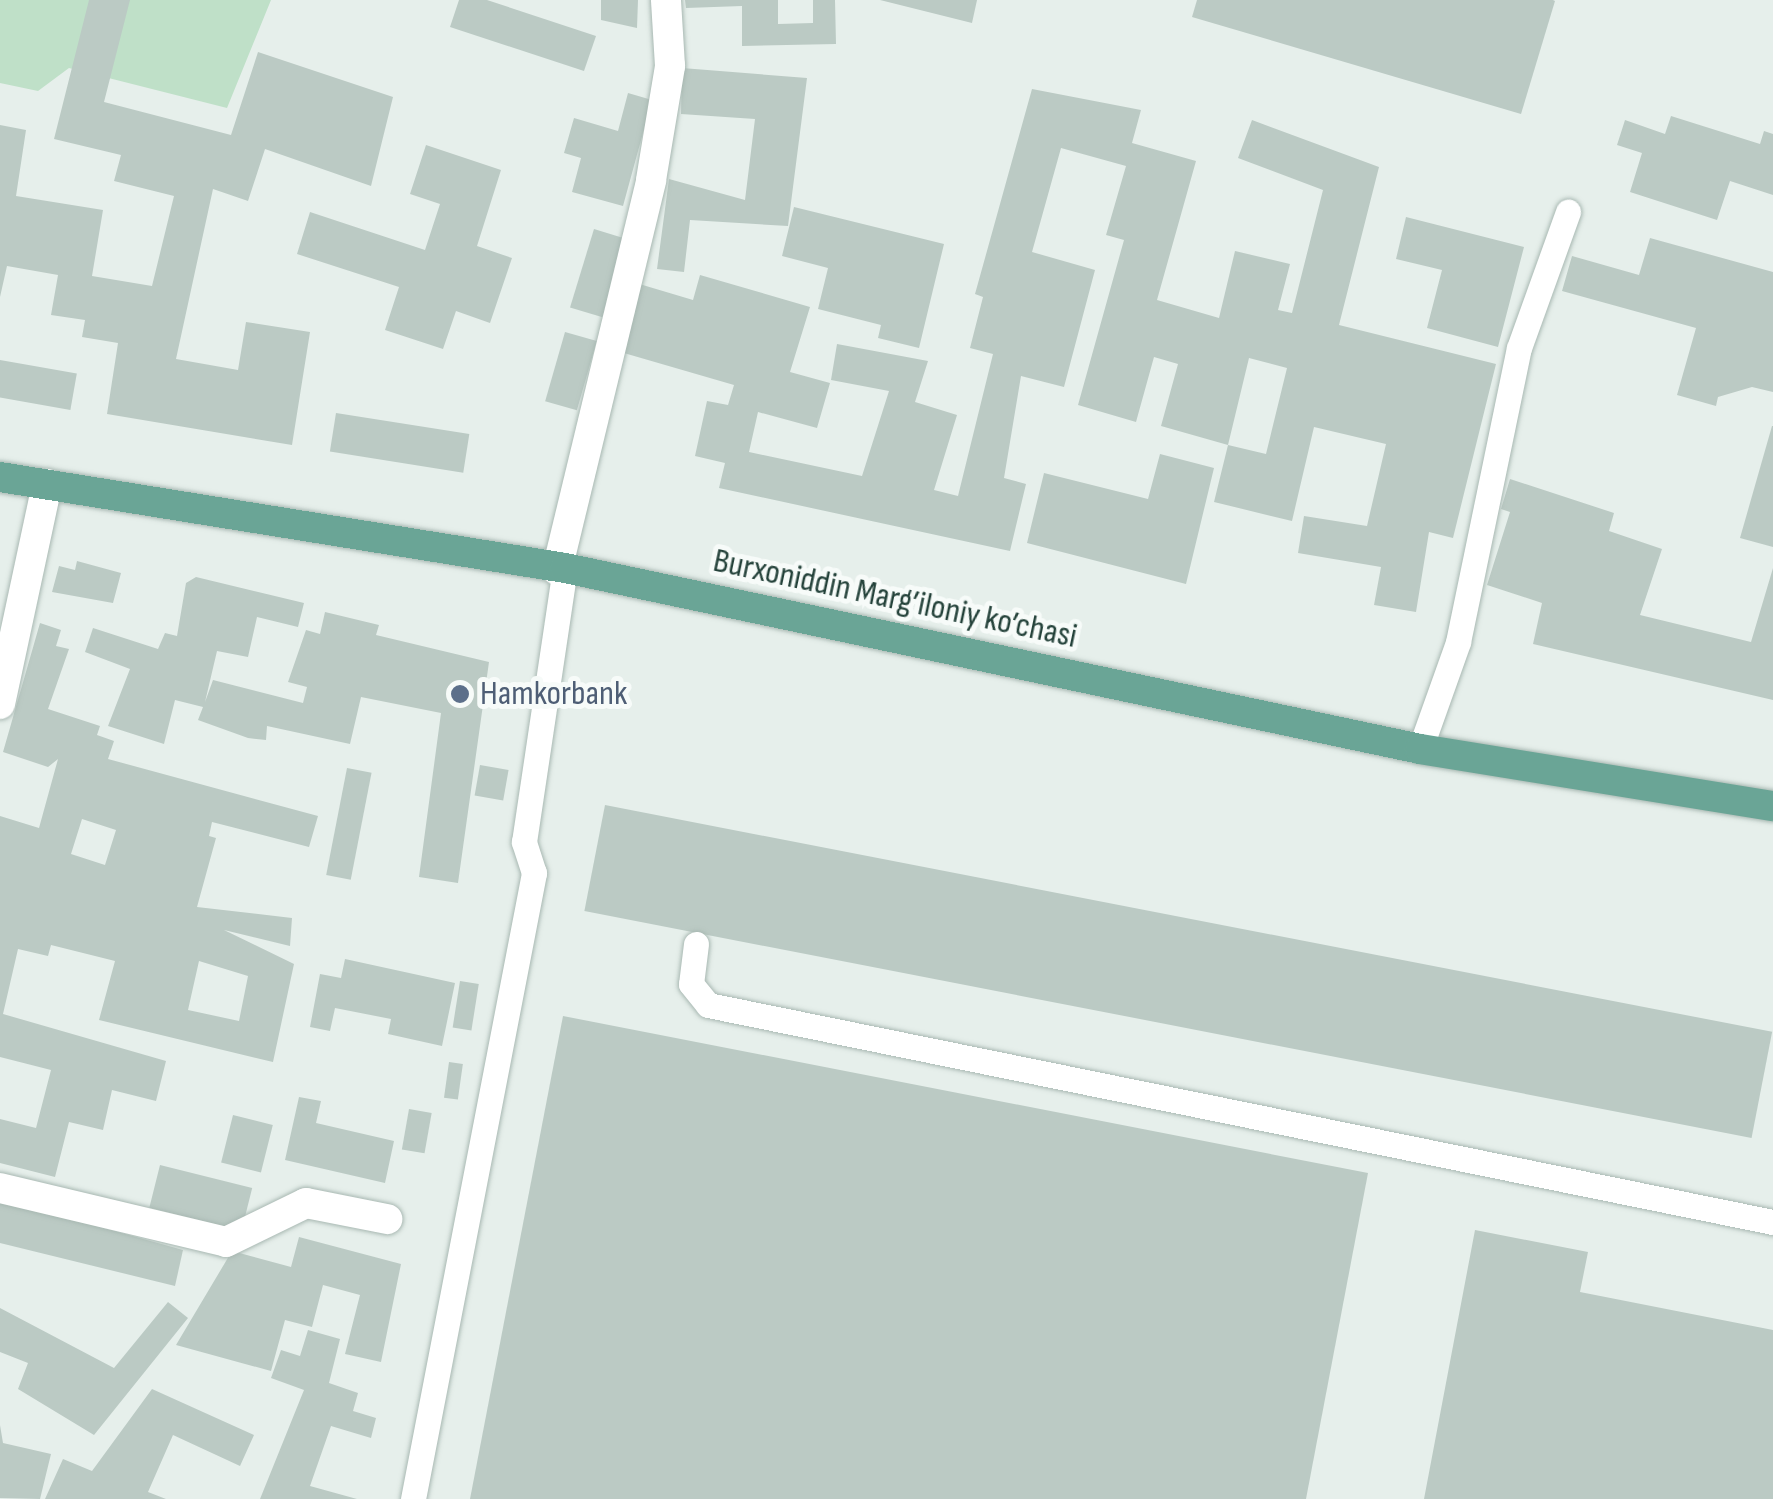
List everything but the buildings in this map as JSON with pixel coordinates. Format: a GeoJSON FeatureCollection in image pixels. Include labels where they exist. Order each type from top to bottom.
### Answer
{"type":"FeatureCollection","features":[{"type":"Feature","properties":{"kind":"main road","name":"Burxoniddin Marg’iloniy ko’chasi"},"geometry":{"type":"LineString","coordinates":[[0,477],[561,569],[1420,749],[1773,806]]}},
{"type":"Feature","properties":{"kind":"street"},"geometry":{"type":"LineString","coordinates":[[561,569],[652,180],[670,66],[666,0]]}},
{"type":"Feature","properties":{"kind":"street"},"geometry":{"type":"LineString","coordinates":[[0,704],[47,484]]}},
{"type":"Feature","properties":{"kind":"street"},"geometry":{"type":"LineString","coordinates":[[0,1188],[226,1242],[306,1203],[387,1219]]}},
{"type":"Feature","properties":{"kind":"lane"},"geometry":{"type":"LineString","coordinates":[[1420,749],[1458,642],[1519,348],[1568,212]]}},
{"type":"Feature","properties":{"kind":"lane"},"geometry":{"type":"LineString","coordinates":[[413,1499],[534,872],[524,842],[561,569]]}},
{"type":"Feature","properties":{"kind":"lane"},"geometry":{"type":"LineString","coordinates":[[696,944],[691,984],[708,1005],[1773,1222]]}},
{"type":"Feature","properties":{"kind":"green space"},"geometry":{"type":"Polygon","coordinates":[[[0,0],[271,0],[227,108],[69,68],[38,91],[0,83],[0,0]]]}},
{"type":"Feature","properties":{"kind":"place","name":"Hamkorbank"},"geometry":{"type":"Point","coordinates":[460,694]}}]}
